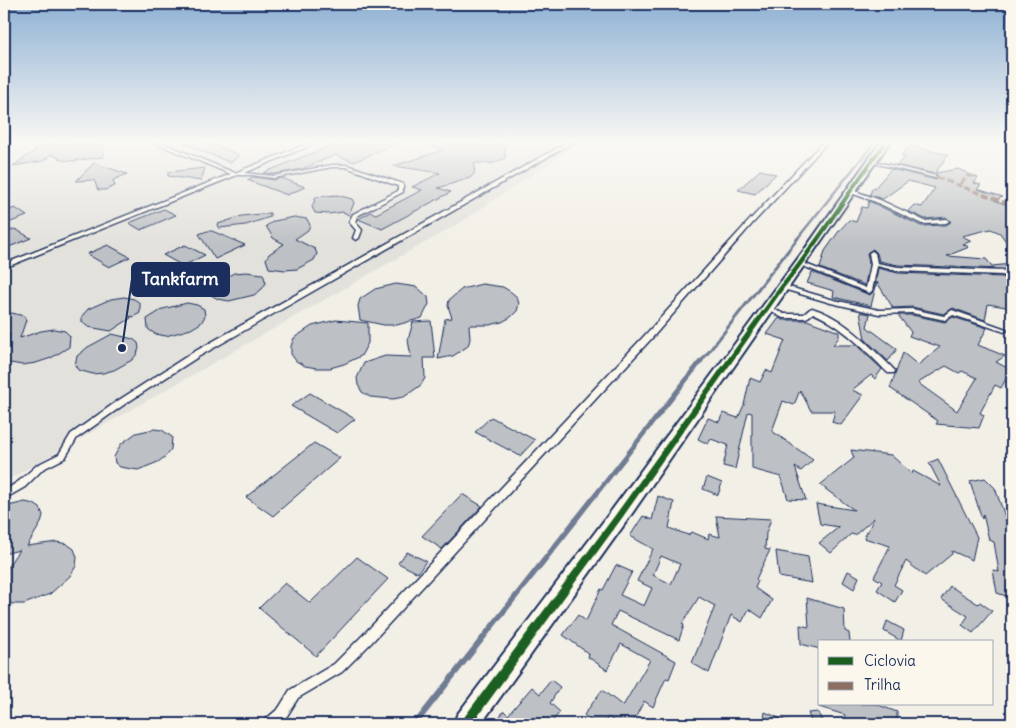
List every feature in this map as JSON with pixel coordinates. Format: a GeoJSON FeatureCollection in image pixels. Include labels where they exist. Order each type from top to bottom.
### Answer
{"type":"FeatureCollection","features":[{"type":"Feature","properties":{"kind":"street"},"geometry":{"type":"LineString","coordinates":[[466,724],[782,287],[802,264],[860,177]]}},
{"type":"Feature","properties":{"kind":"lane"},"geometry":{"type":"LineString","coordinates":[[4,266],[227,177]]}},
{"type":"Feature","properties":{"kind":"lane"},"geometry":{"type":"LineString","coordinates":[[356,238],[359,230],[352,222],[355,215],[400,192],[401,185],[378,177]]}},
{"type":"Feature","properties":{"kind":"lane"},"geometry":{"type":"LineString","coordinates":[[4,495],[22,484],[40,467],[62,456],[74,436],[194,355],[510,177]]}},
{"type":"Feature","properties":{"kind":"lane"},"geometry":{"type":"LineString","coordinates":[[269,724],[283,712],[294,694],[338,668],[368,638],[649,336],[794,177]]}},
{"type":"Feature","properties":{"kind":"lane"},"geometry":{"type":"LineString","coordinates":[[850,191],[873,199],[924,223],[946,221]]}},
{"type":"Feature","properties":{"kind":"lane"},"geometry":{"type":"LineString","coordinates":[[802,264],[869,290],[874,264],[872,253]]}},
{"type":"Feature","properties":{"kind":"lane"},"geometry":{"type":"LineString","coordinates":[[874,264],[898,269],[1012,276]]}},
{"type":"Feature","properties":{"kind":"lane"},"geometry":{"type":"LineString","coordinates":[[782,287],[833,302],[879,312],[912,311],[945,318],[952,312],[1004,330]]}},
{"type":"Feature","properties":{"kind":"lane"},"geometry":{"type":"LineString","coordinates":[[828,316],[833,302]]}},
{"type":"Feature","properties":{"kind":"lane"},"geometry":{"type":"LineString","coordinates":[[768,308],[783,316],[806,316],[812,310],[828,316],[854,336],[891,371]]}},
{"type":"Feature","properties":{"kind":"shaded area"},"geometry":{"type":"Polygon","coordinates":[[[4,177],[529,177],[461,222],[4,482],[4,177]]]}},
{"type":"Feature","properties":{"kind":"building"},"geometry":{"type":"Polygon","coordinates":[[[80,177],[120,177],[113,180],[115,186],[105,190],[98,190],[94,180],[76,181],[80,177]]]}},
{"type":"Feature","properties":{"kind":"building"},"geometry":{"type":"Polygon","coordinates":[[[174,177],[202,177],[201,181],[174,177]]]}},
{"type":"Feature","properties":{"kind":"building"},"geometry":{"type":"Polygon","coordinates":[[[253,177],[274,180],[282,178],[305,187],[287,195],[247,180],[253,177]]]}},
{"type":"Feature","properties":{"kind":"building"},"geometry":{"type":"Polygon","coordinates":[[[432,177],[471,177],[438,188],[451,192],[382,229],[358,219],[371,212],[376,214],[422,190],[412,187],[432,177]]]}},
{"type":"Feature","properties":{"kind":"building"},"geometry":{"type":"Polygon","coordinates":[[[752,177],[773,177],[755,194],[738,190],[752,177]]]}},
{"type":"Feature","properties":{"kind":"building"},"geometry":{"type":"Polygon","coordinates":[[[884,177],[924,177],[936,180],[940,178],[976,177],[978,178],[974,183],[981,185],[977,189],[1003,197],[994,200],[1012,207],[1012,250],[1000,233],[991,229],[962,236],[972,241],[963,244],[969,247],[947,256],[986,259],[992,266],[1012,264],[1012,272],[1003,269],[898,265],[879,261],[877,253],[873,249],[867,253],[869,264],[865,285],[820,268],[825,251],[839,231],[849,220],[856,222],[862,207],[867,208],[869,201],[921,226],[946,225],[951,222],[946,217],[925,219],[908,211],[914,205],[922,207],[935,188],[908,181],[883,199],[870,195],[872,188],[874,189],[884,177]]]}},
{"type":"Feature","properties":{"kind":"building"},"geometry":{"type":"Polygon","coordinates":[[[337,195],[352,199],[354,203],[349,215],[343,212],[315,213],[312,207],[316,197],[337,195]]]}},
{"type":"Feature","properties":{"kind":"building"},"geometry":{"type":"Polygon","coordinates":[[[15,208],[27,216],[8,223],[4,220],[4,212],[15,208]]]}},
{"type":"Feature","properties":{"kind":"building"},"geometry":{"type":"Polygon","coordinates":[[[164,209],[176,215],[141,230],[129,223],[164,209]]]}},
{"type":"Feature","properties":{"kind":"building"},"geometry":{"type":"Polygon","coordinates":[[[270,213],[270,217],[246,225],[219,228],[218,224],[242,216],[270,213]]]}},
{"type":"Feature","properties":{"kind":"building"},"geometry":{"type":"Polygon","coordinates":[[[294,217],[307,219],[310,225],[308,230],[295,239],[315,249],[317,254],[314,260],[297,269],[269,268],[266,259],[269,254],[284,244],[273,238],[266,226],[274,221],[294,217]]]}},
{"type":"Feature","properties":{"kind":"building"},"geometry":{"type":"Polygon","coordinates":[[[15,229],[31,238],[4,249],[4,233],[15,229]]]}},
{"type":"Feature","properties":{"kind":"building"},"geometry":{"type":"Polygon","coordinates":[[[212,231],[245,245],[215,259],[199,234],[212,231]]]}},
{"type":"Feature","properties":{"kind":"building"},"geometry":{"type":"Polygon","coordinates":[[[108,245],[130,257],[109,267],[87,254],[108,245]]]}},
{"type":"Feature","properties":{"kind":"building"},"geometry":{"type":"Polygon","coordinates":[[[185,245],[205,255],[183,266],[163,255],[185,245]]]}},
{"type":"Feature","properties":{"kind":"building"},"geometry":{"type":"Polygon","coordinates":[[[878,268],[898,273],[1002,277],[1012,280],[1012,308],[988,304],[985,320],[953,308],[944,314],[912,307],[893,308],[877,282],[871,306],[833,297],[834,291],[807,283],[812,272],[870,295],[874,291],[878,268]]]}},
{"type":"Feature","properties":{"kind":"building"},"geometry":{"type":"Polygon","coordinates":[[[234,273],[263,274],[266,283],[254,295],[229,301],[218,299],[211,295],[210,289],[214,283],[234,273]]]}},
{"type":"Feature","properties":{"kind":"building"},"geometry":{"type":"Polygon","coordinates":[[[396,284],[417,287],[428,297],[429,304],[422,318],[397,325],[384,325],[360,320],[358,306],[360,299],[375,289],[396,284]]]}},
{"type":"Feature","properties":{"kind":"building"},"geometry":{"type":"Polygon","coordinates":[[[482,284],[503,287],[511,292],[517,297],[519,304],[517,311],[502,322],[490,325],[469,325],[470,339],[468,346],[453,356],[438,359],[445,319],[452,318],[448,306],[449,300],[462,289],[482,284]]]}},
{"type":"Feature","properties":{"kind":"building"},"geometry":{"type":"Polygon","coordinates":[[[124,297],[134,299],[140,303],[140,313],[133,317],[130,316],[131,318],[111,331],[88,327],[82,322],[82,316],[88,309],[111,299],[124,297]]]}},
{"type":"Feature","properties":{"kind":"building"},"geometry":{"type":"Polygon","coordinates":[[[187,303],[204,309],[205,316],[201,323],[191,329],[166,336],[155,334],[148,329],[147,319],[163,309],[187,303]]]}},
{"type":"Feature","properties":{"kind":"building"},"geometry":{"type":"Polygon","coordinates":[[[860,312],[870,314],[867,327],[897,349],[888,361],[865,339],[860,312]]]}},
{"type":"Feature","properties":{"kind":"building"},"geometry":{"type":"Polygon","coordinates":[[[12,313],[24,316],[26,320],[20,338],[41,331],[54,329],[65,331],[70,336],[69,347],[51,358],[36,363],[22,365],[5,362],[10,334],[4,337],[4,315],[12,313]]]}},
{"type":"Feature","properties":{"kind":"building"},"geometry":{"type":"Polygon","coordinates":[[[898,315],[912,315],[945,322],[953,317],[987,328],[978,345],[1005,356],[996,362],[1011,370],[1001,388],[995,385],[980,413],[984,415],[979,428],[936,424],[938,421],[890,388],[903,353],[918,365],[940,347],[909,336],[911,332],[898,315]],[[946,366],[918,383],[957,411],[977,378],[962,371],[959,373],[946,366]]]}},
{"type":"Feature","properties":{"kind":"building"},"geometry":{"type":"Polygon","coordinates":[[[779,318],[783,320],[807,320],[839,332],[839,337],[833,345],[856,345],[882,369],[875,379],[871,375],[852,390],[863,395],[841,425],[832,422],[835,411],[811,411],[800,390],[794,405],[783,401],[772,431],[813,460],[801,471],[795,467],[806,500],[788,499],[781,477],[752,469],[752,413],[748,412],[735,469],[723,466],[728,445],[711,439],[708,444],[698,439],[708,418],[719,422],[723,413],[738,418],[744,405],[750,378],[760,382],[766,370],[772,373],[785,340],[767,334],[779,318]]]}},
{"type":"Feature","properties":{"kind":"building"},"geometry":{"type":"Polygon","coordinates":[[[336,320],[368,323],[368,343],[361,356],[330,368],[305,366],[296,361],[291,354],[294,338],[312,326],[336,320]]]}},
{"type":"Feature","properties":{"kind":"building"},"geometry":{"type":"Polygon","coordinates":[[[431,321],[435,358],[424,358],[425,378],[421,385],[404,397],[393,399],[370,397],[362,392],[357,378],[364,363],[385,356],[411,357],[408,340],[413,322],[431,321]]]}},
{"type":"Feature","properties":{"kind":"building"},"geometry":{"type":"Polygon","coordinates":[[[112,334],[133,339],[138,343],[137,354],[132,360],[114,370],[103,373],[93,374],[78,370],[75,365],[77,356],[88,347],[112,334]]]}},
{"type":"Feature","properties":{"kind":"building"},"geometry":{"type":"Polygon","coordinates":[[[310,393],[355,419],[337,433],[291,406],[310,393]]]}},
{"type":"Feature","properties":{"kind":"building"},"geometry":{"type":"Polygon","coordinates":[[[491,417],[535,440],[520,456],[475,432],[491,417]]]}},
{"type":"Feature","properties":{"kind":"building"},"geometry":{"type":"Polygon","coordinates":[[[154,429],[162,430],[172,437],[171,449],[166,456],[158,462],[138,470],[120,467],[115,463],[114,457],[121,444],[136,433],[154,429]]]}},
{"type":"Feature","properties":{"kind":"building"},"geometry":{"type":"Polygon","coordinates":[[[314,443],[340,458],[273,516],[246,497],[314,443]]]}},
{"type":"Feature","properties":{"kind":"building"},"geometry":{"type":"Polygon","coordinates":[[[851,450],[891,455],[912,474],[913,471],[941,486],[929,463],[938,459],[977,537],[972,560],[952,551],[952,554],[925,576],[906,561],[894,585],[902,590],[895,602],[877,590],[882,582],[874,577],[890,546],[864,538],[874,518],[855,535],[851,534],[831,553],[819,543],[839,527],[820,524],[816,504],[854,510],[820,485],[854,458],[851,450]]]}},
{"type":"Feature","properties":{"kind":"building"},"geometry":{"type":"Polygon","coordinates":[[[707,477],[722,483],[718,495],[703,489],[707,477]]]}},
{"type":"Feature","properties":{"kind":"building"},"geometry":{"type":"Polygon","coordinates":[[[985,478],[995,488],[1011,534],[1012,598],[997,593],[993,570],[999,572],[994,542],[989,540],[983,514],[982,519],[970,481],[985,478]]]}},
{"type":"Feature","properties":{"kind":"building"},"geometry":{"type":"Polygon","coordinates":[[[462,494],[482,506],[442,549],[422,536],[462,494]]]}},
{"type":"Feature","properties":{"kind":"building"},"geometry":{"type":"Polygon","coordinates":[[[658,496],[674,502],[669,528],[688,535],[692,532],[708,539],[709,534],[720,537],[716,516],[771,519],[766,533],[765,549],[770,550],[756,579],[758,581],[755,588],[772,600],[762,618],[749,609],[742,622],[731,615],[709,673],[692,663],[715,606],[699,597],[682,624],[684,625],[679,640],[618,611],[611,625],[676,661],[669,679],[666,678],[653,707],[644,701],[632,724],[618,724],[608,717],[604,724],[595,724],[584,715],[602,690],[623,706],[650,660],[621,644],[607,670],[588,657],[589,654],[563,635],[578,615],[586,621],[601,589],[603,590],[616,565],[632,572],[620,595],[644,606],[652,588],[637,581],[653,549],[630,536],[643,516],[652,520],[658,496]],[[661,556],[653,575],[671,584],[680,564],[661,556]]]}},
{"type":"Feature","properties":{"kind":"building"},"geometry":{"type":"Polygon","coordinates":[[[25,502],[40,508],[43,515],[41,523],[27,546],[57,542],[67,544],[74,549],[77,557],[76,566],[70,576],[50,594],[24,604],[13,604],[4,601],[4,572],[19,550],[4,554],[4,507],[25,502]]]}},
{"type":"Feature","properties":{"kind":"building"},"geometry":{"type":"Polygon","coordinates":[[[776,551],[808,557],[812,583],[779,577],[776,551]]]}},
{"type":"Feature","properties":{"kind":"building"},"geometry":{"type":"Polygon","coordinates":[[[407,552],[426,561],[418,573],[398,563],[407,552]]]}},
{"type":"Feature","properties":{"kind":"building"},"geometry":{"type":"Polygon","coordinates":[[[357,557],[388,579],[316,656],[259,608],[285,583],[310,603],[357,557]]]}},
{"type":"Feature","properties":{"kind":"building"},"geometry":{"type":"Polygon","coordinates":[[[848,571],[859,577],[854,589],[843,582],[848,571]]]}},
{"type":"Feature","properties":{"kind":"building"},"geometry":{"type":"Polygon","coordinates":[[[950,586],[978,604],[980,602],[992,611],[973,633],[962,625],[968,616],[941,599],[950,586]]]}},
{"type":"Feature","properties":{"kind":"building"},"geometry":{"type":"Polygon","coordinates":[[[807,598],[844,609],[845,631],[849,633],[850,640],[818,640],[818,648],[801,644],[800,625],[809,627],[807,598]]]}},
{"type":"Feature","properties":{"kind":"building"},"geometry":{"type":"Polygon","coordinates":[[[887,621],[904,630],[901,640],[884,631],[887,621]]]}},
{"type":"Feature","properties":{"kind":"building"},"geometry":{"type":"Polygon","coordinates":[[[551,680],[560,687],[550,703],[560,712],[550,724],[494,724],[504,711],[508,715],[532,687],[540,694],[551,680]]]}},
{"type":"Feature","properties":{"kind":"building"},"geometry":{"type":"Polygon","coordinates":[[[881,706],[897,712],[897,724],[844,724],[845,715],[819,707],[881,706]]]}},
{"type":"Feature","properties":{"kind":"building"},"geometry":{"type":"Polygon","coordinates":[[[765,712],[793,724],[763,724],[765,712]]]}},
{"type":"Feature","properties":{"kind":"building"},"geometry":{"type":"Polygon","coordinates":[[[818,712],[823,724],[812,724],[808,713],[818,712]]]}},
{"type":"Feature","properties":{"kind":"waterway"},"geometry":{"type":"LineString","coordinates":[[797,239],[847,177]]}},
{"type":"Feature","properties":{"kind":"waterway"},"geometry":{"type":"LineString","coordinates":[[700,363],[798,238]]}},
{"type":"Feature","properties":{"kind":"waterway"},"geometry":{"type":"LineString","coordinates":[[574,522],[701,361]]}},
{"type":"Feature","properties":{"kind":"waterway"},"geometry":{"type":"LineString","coordinates":[[415,724],[575,521]]}},
{"type":"Feature","properties":{"kind":"marked path"},"geometry":{"type":"LineString","coordinates":[[936,177],[1012,205]]}},
{"type":"Feature","properties":{"kind":"marked path"},"geometry":{"type":"LineString","coordinates":[[960,184],[967,177]]}},
{"type":"Feature","properties":{"kind":"cycle path"},"geometry":{"type":"LineString","coordinates":[[466,724],[619,516],[809,252],[860,177]]}},
{"type":"Feature","properties":{"kind":"place","name":"Tankfarm"},"geometry":{"type":"Point","coordinates":[122,348]}}]}
